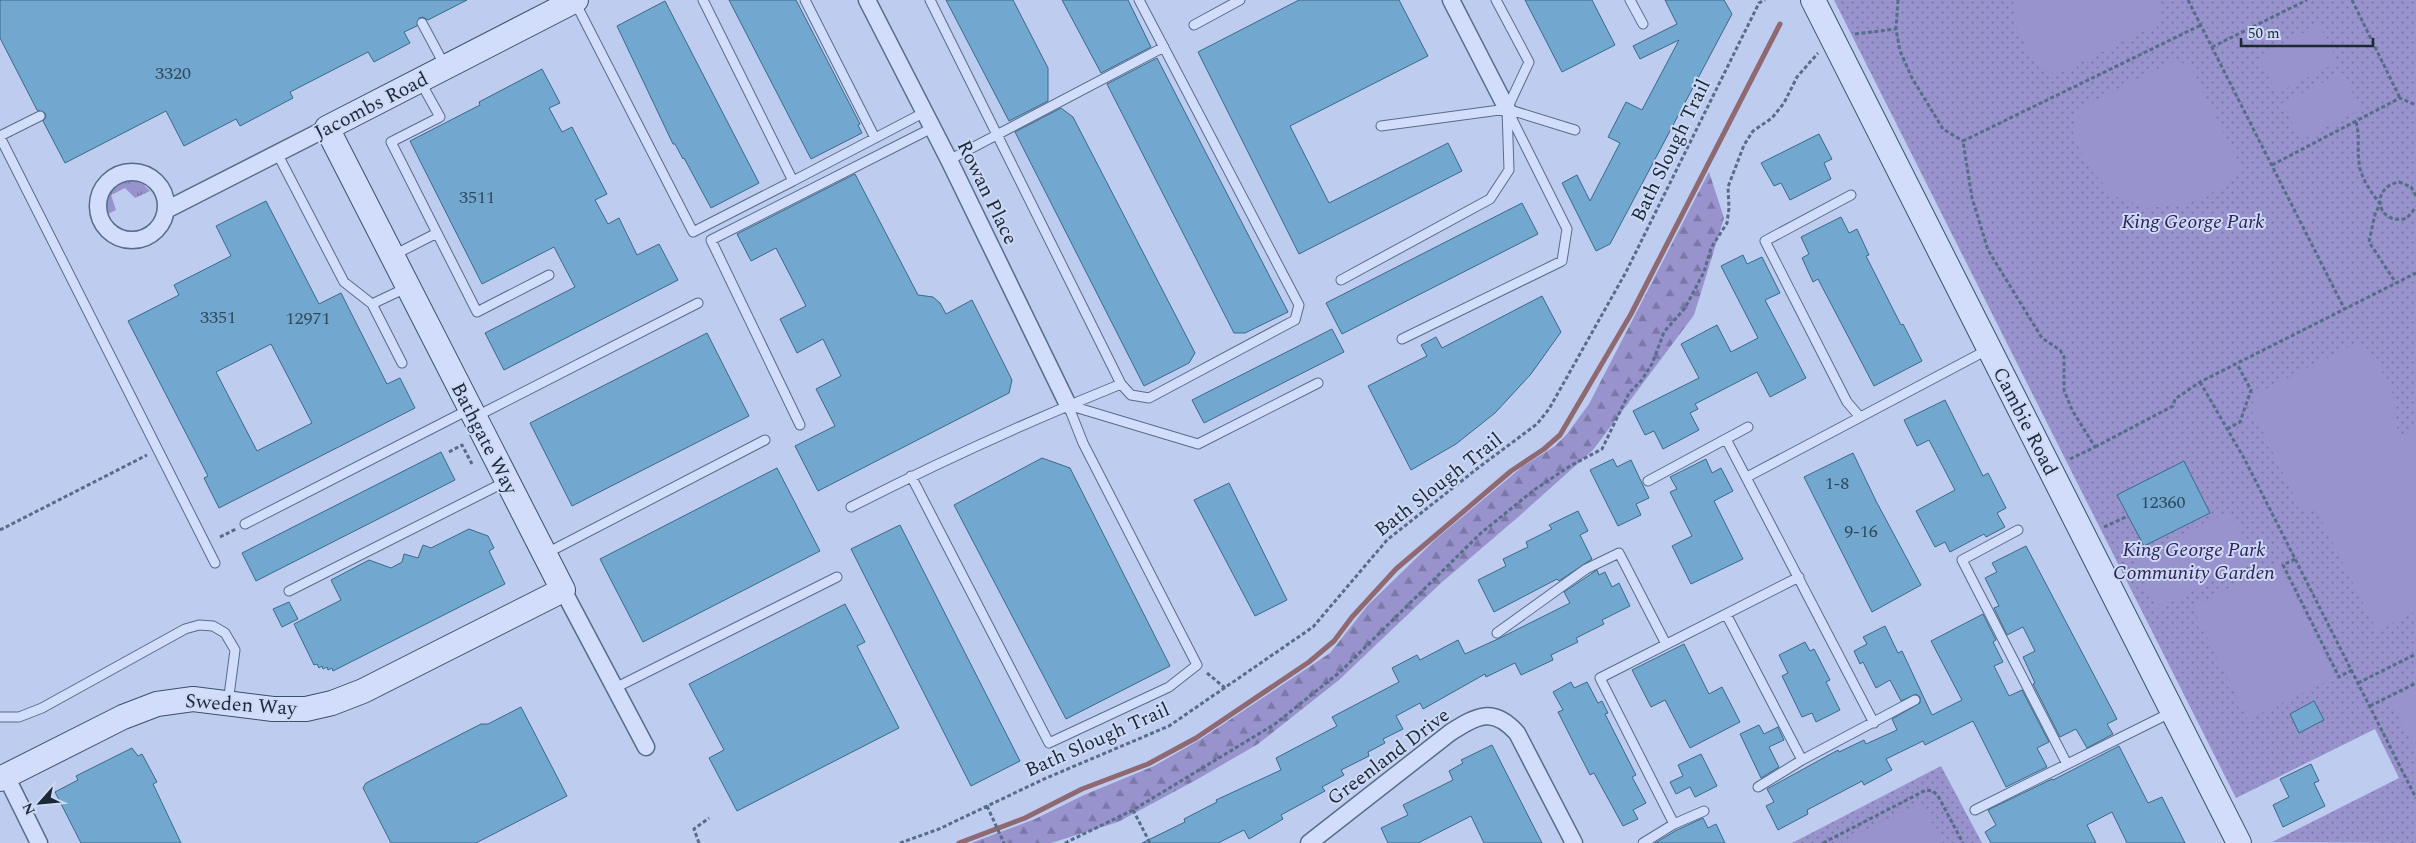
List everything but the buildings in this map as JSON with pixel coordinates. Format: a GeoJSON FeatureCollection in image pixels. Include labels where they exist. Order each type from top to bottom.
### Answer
{"type":"FeatureCollection","features":[{"type":"Feature","properties":{"kind":"street","name":"Jacombs Road"},"geometry":{"type":"LineString","coordinates":[[166,210],[575,0]]}},
{"type":"Feature","properties":{"kind":"street","name":"Rowan Place"},"geometry":{"type":"LineString","coordinates":[[867,0],[949,160],[1068,405]]}},
{"type":"Feature","properties":{"kind":"street"},"geometry":{"type":"LineString","coordinates":[[1451,0],[1507,109]]}},
{"type":"Feature","properties":{"kind":"street","name":"Cambie Road"},"geometry":{"type":"LineString","coordinates":[[1813,0],[2239,843]]}},
{"type":"Feature","properties":{"kind":"street","name":"Bathgate Way"},"geometry":{"type":"LineString","coordinates":[[327,128],[563,590],[646,747]]}},
{"type":"Feature","properties":{"kind":"street"},"geometry":{"type":"LineString","coordinates":[[134,172],[154,180],[166,199],[166,210],[164,219],[153,233],[145,238],[128,240],[112,233],[105,226],[100,216],[98,205],[100,195],[114,178],[124,173],[134,172]]}},
{"type":"Feature","properties":{"kind":"street","name":"Sweden Way"},"geometry":{"type":"LineString","coordinates":[[3,778],[123,717],[157,704],[192,699],[289,709],[332,703],[363,690],[563,590]]}},
{"type":"Feature","properties":{"kind":"street","name":"Greenland Drive"},"geometry":{"type":"LineString","coordinates":[[1309,843],[1451,732],[1474,718],[1492,716],[1506,721],[1517,733],[1574,843]]}},
{"type":"Feature","properties":{"kind":"street"},"geometry":{"type":"LineString","coordinates":[[3,778],[39,843]]}},
{"type":"Feature","properties":{"kind":"lane"},"geometry":{"type":"LineString","coordinates":[[575,0],[693,232],[924,112]]}},
{"type":"Feature","properties":{"kind":"lane"},"geometry":{"type":"LineString","coordinates":[[703,0],[793,181]]}},
{"type":"Feature","properties":{"kind":"lane"},"geometry":{"type":"LineString","coordinates":[[804,0],[875,138]]}},
{"type":"Feature","properties":{"kind":"lane"},"geometry":{"type":"LineString","coordinates":[[930,0],[1121,384],[1131,395],[1149,398],[1295,320],[1299,305],[1139,0]]}},
{"type":"Feature","properties":{"kind":"lane"},"geometry":{"type":"LineString","coordinates":[[1194,25],[1240,0]]}},
{"type":"Feature","properties":{"kind":"lane"},"geometry":{"type":"LineString","coordinates":[[1341,280],[1490,200],[1509,170],[1507,109],[1529,62],[1496,0]]}},
{"type":"Feature","properties":{"kind":"lane"},"geometry":{"type":"LineString","coordinates":[[1630,0],[1643,24]]}},
{"type":"Feature","properties":{"kind":"lane"},"geometry":{"type":"LineString","coordinates":[[422,23],[446,67]]}},
{"type":"Feature","properties":{"kind":"lane"},"geometry":{"type":"LineString","coordinates":[[949,160],[1164,47]]}},
{"type":"Feature","properties":{"kind":"lane"},"geometry":{"type":"LineString","coordinates":[[420,80],[440,117],[391,142],[477,312],[549,276]]}},
{"type":"Feature","properties":{"kind":"lane"},"geometry":{"type":"LineString","coordinates":[[1402,339],[1562,261],[1568,230],[1507,109]]}},
{"type":"Feature","properties":{"kind":"lane"},"geometry":{"type":"LineString","coordinates":[[1381,126],[1507,109],[1575,130]]}},
{"type":"Feature","properties":{"kind":"lane"},"geometry":{"type":"LineString","coordinates":[[40,116],[0,136],[215,563]]}},
{"type":"Feature","properties":{"kind":"lane"},"geometry":{"type":"LineString","coordinates":[[800,425],[711,240],[932,128]]}},
{"type":"Feature","properties":{"kind":"lane"},"geometry":{"type":"LineString","coordinates":[[277,153],[344,282],[372,304],[402,362]]}},
{"type":"Feature","properties":{"kind":"lane"},"geometry":{"type":"LineString","coordinates":[[1851,195],[1765,241],[1847,402],[1860,417]]}},
{"type":"Feature","properties":{"kind":"lane"},"geometry":{"type":"LineString","coordinates":[[392,256],[437,233]]}},
{"type":"Feature","properties":{"kind":"lane"},"geometry":{"type":"LineString","coordinates":[[372,304],[408,287]]}},
{"type":"Feature","properties":{"kind":"lane"},"geometry":{"type":"LineString","coordinates":[[245,524],[698,303]]}},
{"type":"Feature","properties":{"kind":"lane"},"geometry":{"type":"LineString","coordinates":[[1747,477],[1989,348]]}},
{"type":"Feature","properties":{"kind":"lane"},"geometry":{"type":"LineString","coordinates":[[1068,405],[1198,444],[1318,383]]}},
{"type":"Feature","properties":{"kind":"lane"},"geometry":{"type":"LineString","coordinates":[[851,506],[911,476],[1068,405],[1121,384]]}},
{"type":"Feature","properties":{"kind":"lane"},"geometry":{"type":"LineString","coordinates":[[911,476],[1049,743],[1169,687],[1197,664],[1083,443],[1068,405]]}},
{"type":"Feature","properties":{"kind":"lane"},"geometry":{"type":"LineString","coordinates":[[1648,481],[1748,428]]}},
{"type":"Feature","properties":{"kind":"lane"},"geometry":{"type":"LineString","coordinates":[[1726,439],[1874,723]]}},
{"type":"Feature","properties":{"kind":"lane"},"geometry":{"type":"LineString","coordinates":[[545,554],[765,440]]}},
{"type":"Feature","properties":{"kind":"lane"},"geometry":{"type":"LineString","coordinates":[[289,592],[507,481]]}},
{"type":"Feature","properties":{"kind":"lane"},"geometry":{"type":"LineString","coordinates":[[2018,530],[1962,560],[2067,764]]}},
{"type":"Feature","properties":{"kind":"lane"},"geometry":{"type":"LineString","coordinates":[[1496,633],[1586,569],[1619,553],[1666,644]]}},
{"type":"Feature","properties":{"kind":"lane"},"geometry":{"type":"LineString","coordinates":[[615,688],[837,577]]}},
{"type":"Feature","properties":{"kind":"lane"},"geometry":{"type":"LineString","coordinates":[[1674,824],[1600,678],[1799,578]]}},
{"type":"Feature","properties":{"kind":"lane"},"geometry":{"type":"LineString","coordinates":[[1726,614],[1802,760]]}},
{"type":"Feature","properties":{"kind":"lane"},"geometry":{"type":"LineString","coordinates":[[0,717],[19,718],[42,708],[184,629],[200,624],[213,626],[225,633],[234,650],[228,703]]}},
{"type":"Feature","properties":{"kind":"lane"},"geometry":{"type":"LineString","coordinates":[[1758,787],[1802,760],[1915,700]]}},
{"type":"Feature","properties":{"kind":"lane"},"geometry":{"type":"LineString","coordinates":[[1975,810],[2172,712]]}},
{"type":"Feature","properties":{"kind":"lane"},"geometry":{"type":"LineString","coordinates":[[1643,843],[1674,824],[1704,811]]}},
{"type":"Feature","properties":{"kind":"path","name":"Bath Slough Trail"},"geometry":{"type":"LineString","coordinates":[[900,843],[939,829],[1044,779],[1169,726],[1313,627],[1387,540],[1470,473],[1537,424],[1549,409],[1626,272],[1759,3],[1765,0]]}},
{"type":"Feature","properties":{"kind":"path"},"geometry":{"type":"LineString","coordinates":[[1898,0],[1896,29],[1900,50],[1923,99],[1943,129],[1963,141]]}},
{"type":"Feature","properties":{"kind":"path"},"geometry":{"type":"LineString","coordinates":[[2188,0],[2345,310]]}},
{"type":"Feature","properties":{"kind":"path"},"geometry":{"type":"LineString","coordinates":[[2212,47],[2307,0]]}},
{"type":"Feature","properties":{"kind":"path"},"geometry":{"type":"LineString","coordinates":[[2352,0],[2400,98],[2416,105]]}},
{"type":"Feature","properties":{"kind":"path"},"geometry":{"type":"LineString","coordinates":[[1963,141],[2201,25]]}},
{"type":"Feature","properties":{"kind":"path"},"geometry":{"type":"LineString","coordinates":[[1855,34],[1896,29]]}},
{"type":"Feature","properties":{"kind":"path"},"geometry":{"type":"LineString","coordinates":[[1065,843],[1133,810],[1275,724],[1340,672],[1481,533],[1534,490],[1570,466],[1602,449],[1629,393],[1641,381],[1652,364],[1664,332],[1685,308],[1704,272],[1711,248],[1727,223],[1729,208],[1728,187],[1744,145],[1753,131],[1772,118],[1784,103],[1796,77],[1818,52]]}},
{"type":"Feature","properties":{"kind":"path"},"geometry":{"type":"LineString","coordinates":[[2272,165],[2400,98]]}},
{"type":"Feature","properties":{"kind":"path"},"geometry":{"type":"LineString","coordinates":[[2356,122],[2359,131],[2359,163],[2362,174],[2385,214],[2395,220],[2407,218],[2416,209]]}},
{"type":"Feature","properties":{"kind":"path"},"geometry":{"type":"LineString","coordinates":[[1963,141],[1972,198],[1988,250],[2042,338],[2060,350],[2064,357],[2064,390],[2072,410],[2095,446]]}},
{"type":"Feature","properties":{"kind":"path"},"geometry":{"type":"LineString","coordinates":[[2396,283],[2368,242],[2382,192],[2392,184],[2405,184],[2410,187],[2416,196]]}},
{"type":"Feature","properties":{"kind":"path"},"geometry":{"type":"LineString","coordinates":[[2070,459],[2173,406],[2175,399],[2200,382],[2416,273]]}},
{"type":"Feature","properties":{"kind":"path"},"geometry":{"type":"LineString","coordinates":[[2226,429],[2240,422],[2251,390],[2236,364]]}},
{"type":"Feature","properties":{"kind":"path"},"geometry":{"type":"LineString","coordinates":[[2200,382],[2244,458],[2416,798]]}},
{"type":"Feature","properties":{"kind":"path"},"geometry":{"type":"LineString","coordinates":[[448,452],[462,445],[472,464]]}},
{"type":"Feature","properties":{"kind":"path"},"geometry":{"type":"LineString","coordinates":[[0,530],[147,455]]}},
{"type":"Feature","properties":{"kind":"path"},"geometry":{"type":"LineString","coordinates":[[2104,527],[2128,516]]}},
{"type":"Feature","properties":{"kind":"path"},"geometry":{"type":"LineString","coordinates":[[2295,559],[2283,565],[2283,568],[2335,672],[2339,677],[2352,670]]}},
{"type":"Feature","properties":{"kind":"path"},"geometry":{"type":"LineString","coordinates":[[2358,683],[2416,654]]}},
{"type":"Feature","properties":{"kind":"path"},"geometry":{"type":"LineString","coordinates":[[1197,664],[1225,688]]}},
{"type":"Feature","properties":{"kind":"path"},"geometry":{"type":"LineString","coordinates":[[2370,706],[2416,683]]}},
{"type":"Feature","properties":{"kind":"path"},"geometry":{"type":"LineString","coordinates":[[1823,843],[1926,790],[1933,791],[1938,796],[1963,843]]}},
{"type":"Feature","properties":{"kind":"path"},"geometry":{"type":"LineString","coordinates":[[987,806],[1004,843]]}},
{"type":"Feature","properties":{"kind":"path"},"geometry":{"type":"LineString","coordinates":[[1133,810],[1150,843]]}},
{"type":"Feature","properties":{"kind":"path"},"geometry":{"type":"LineString","coordinates":[[699,843],[694,829],[709,818]]}},
{"type":"Feature","properties":{"kind":"green space","name":"King George Park"},"geometry":{"type":"Polygon","coordinates":[[[1834,0],[2416,0],[2416,843],[2272,842],[2399,778],[2375,729],[2236,798],[1834,0]]]}},
{"type":"Feature","properties":{"kind":"green space"},"geometry":{"type":"Polygon","coordinates":[[[2013,0],[2158,0],[2162,9],[2156,25],[2056,75],[2035,64],[2017,29],[2013,0]]]}},
{"type":"Feature","properties":{"kind":"green space"},"geometry":{"type":"Polygon","coordinates":[[[2319,25],[2338,62],[2277,93],[2258,56],[2319,25]]]}},
{"type":"Feature","properties":{"kind":"green space"},"geometry":{"type":"Polygon","coordinates":[[[2176,60],[2190,66],[2240,166],[2222,188],[2188,204],[2147,208],[2114,196],[2090,169],[2073,135],[2075,110],[2176,60]]]}},
{"type":"Feature","properties":{"kind":"green space"},"geometry":{"type":"Polygon","coordinates":[[[2342,73],[2361,109],[2301,140],[2282,103],[2342,73]]]}},
{"type":"Feature","properties":{"kind":"green space"},"geometry":{"type":"Polygon","coordinates":[[[1709,172],[1724,218],[1694,315],[1593,450],[1441,583],[1339,680],[1258,744],[1118,822],[1051,843],[971,843],[1035,819],[1084,795],[1154,766],[1201,739],[1330,653],[1368,605],[1436,539],[1522,467],[1555,446],[1567,434],[1589,404],[1709,172]]]}},
{"type":"Feature","properties":{"kind":"green space"},"geometry":{"type":"Polygon","coordinates":[[[129,179],[143,184],[150,191],[135,198],[125,188],[111,195],[116,210],[108,214],[105,202],[109,192],[117,183],[129,179]]]}},
{"type":"Feature","properties":{"kind":"green space"},"geometry":{"type":"Polygon","coordinates":[[[2356,343],[2377,362],[2394,396],[2398,437],[2416,428],[2416,611],[2377,631],[2316,510],[2301,509],[2251,409],[2256,394],[2356,343]]]}},
{"type":"Feature","properties":{"kind":"green space","name":"King George Park Community Garden"},"geometry":{"type":"Polygon","coordinates":[[[2230,511],[2255,560],[2157,609],[2133,560],[2230,511]]]}},
{"type":"Feature","properties":{"kind":"green space"},"geometry":{"type":"Polygon","coordinates":[[[2279,564],[2335,677],[2248,720],[2192,607],[2279,564]]]}},
{"type":"Feature","properties":{"kind":"green space"},"geometry":{"type":"Polygon","coordinates":[[[2416,686],[2416,751],[2390,699],[2416,686]]]}},
{"type":"Feature","properties":{"kind":"green space"},"geometry":{"type":"Polygon","coordinates":[[[1941,766],[1982,843],[1792,843],[1941,766]]]}},
{"type":"Feature","properties":{"kind":"green space"},"geometry":{"type":"Polygon","coordinates":[[[1921,802],[1943,843],[1841,843],[1921,802]]]}},
{"type":"Feature","properties":{"kind":"waterway"},"geometry":{"type":"LineString","coordinates":[[959,843],[1025,818],[1082,789],[1148,764],[1196,738],[1309,662],[1334,641],[1352,617],[1396,569],[1511,471],[1544,449],[1560,435],[1631,314],[1780,24]]}}]}
